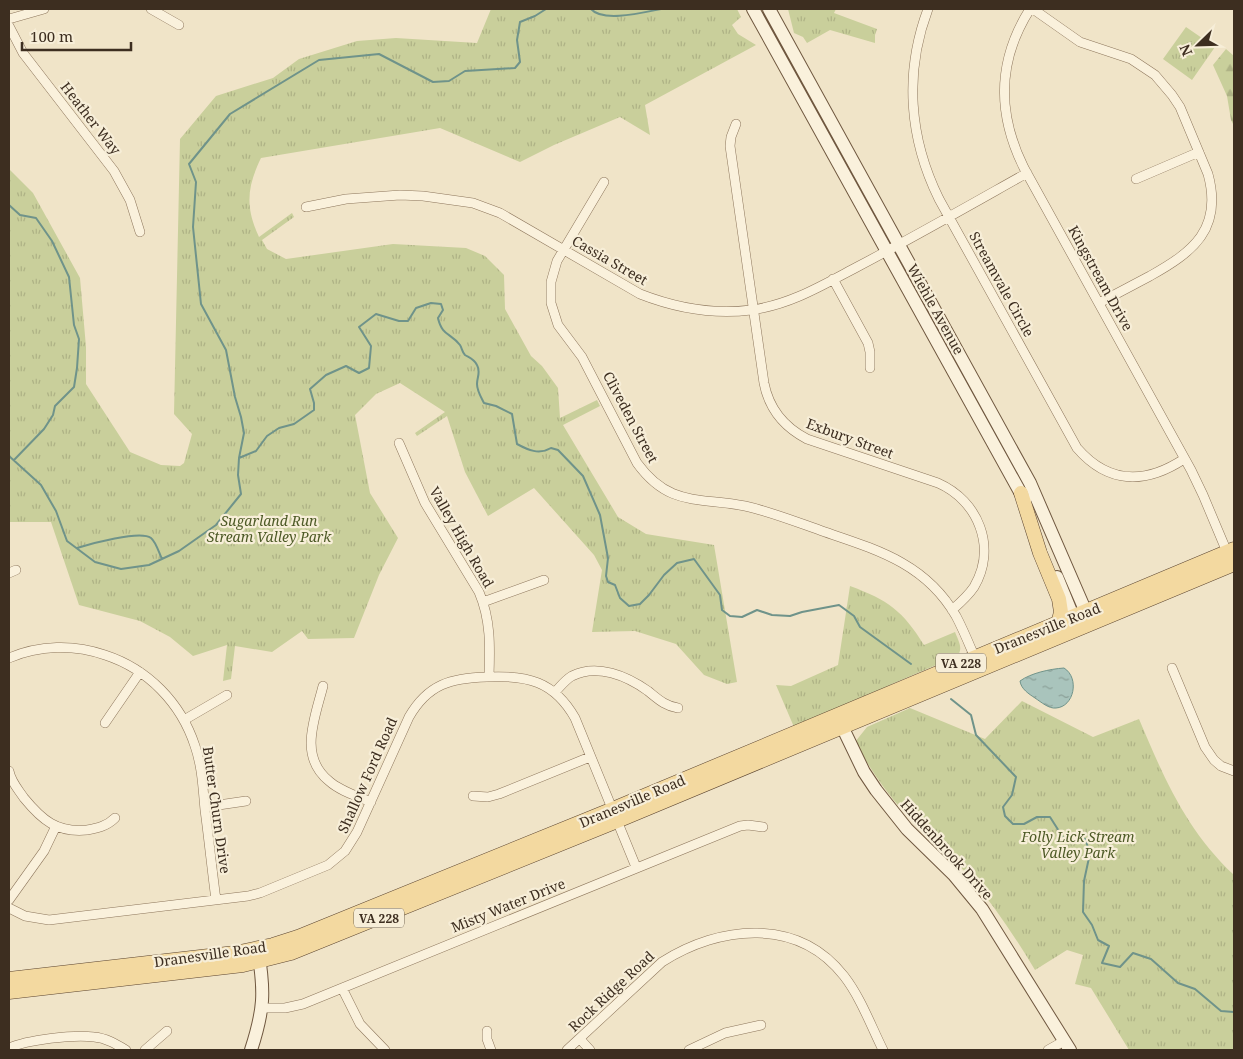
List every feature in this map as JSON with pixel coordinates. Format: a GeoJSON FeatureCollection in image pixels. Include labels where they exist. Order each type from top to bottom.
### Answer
{"type":"FeatureCollection","features":[{"type":"Feature","properties":{"kind":"main road","name":"Wiehle Avenue"},"geometry":{"type":"LineString","coordinates":[[753,9],[1021,493],[1083,621]]}},
{"type":"Feature","properties":{"kind":"main road","name":"Wiehle Avenue"},"geometry":{"type":"LineString","coordinates":[[771,14],[1038,498],[1083,621]]}},
{"type":"Feature","properties":{"kind":"main road"},"geometry":{"type":"LineString","coordinates":[[1021,493],[1040,553],[1059,599],[1061,612],[1058,624]]}},
{"type":"Feature","properties":{"kind":"main road","name":"Dranesville Road"},"geometry":{"type":"LineString","coordinates":[[9,992],[258,955],[298,937],[615,815],[1083,621],[1232,555]]}},
{"type":"Feature","properties":{"kind":"main road","name":"Dranesville Road"},"geometry":{"type":"LineString","coordinates":[[840,722],[975,658],[1058,624],[1083,621]]}},
{"type":"Feature","properties":{"kind":"main road","name":"Hiddenbrook Drive"},"geometry":{"type":"LineString","coordinates":[[840,722],[864,772],[890,809],[954,875],[982,910],[1067,1046]]}},
{"type":"Feature","properties":{"kind":"main road","name":"Dranesville Road"},"geometry":{"type":"LineString","coordinates":[[9,979],[258,955]]}},
{"type":"Feature","properties":{"kind":"main road"},"geometry":{"type":"LineString","coordinates":[[251,1050],[262,1008],[262,978],[258,955]]}},
{"type":"Feature","properties":{"kind":"street"},"geometry":{"type":"LineString","coordinates":[[9,19],[44,9]]}},
{"type":"Feature","properties":{"kind":"street"},"geometry":{"type":"LineString","coordinates":[[151,9],[179,24]]}},
{"type":"Feature","properties":{"kind":"street","name":"Streamvale Circle"},"geometry":{"type":"LineString","coordinates":[[928,9],[916,49],[912,83],[912,105],[918,146],[931,183],[1073,441],[1085,457],[1102,469],[1129,477],[1153,475],[1184,459]]}},
{"type":"Feature","properties":{"kind":"street"},"geometry":{"type":"LineString","coordinates":[[1031,9],[1080,42],[1131,59],[1155,75],[1180,107],[1208,174],[1212,195],[1209,219],[1198,241],[1173,263],[1099,303]]}},
{"type":"Feature","properties":{"kind":"street","name":"Kingstream Drive"},"geometry":{"type":"LineString","coordinates":[[1031,9],[1016,34],[1010,50],[1004,82],[1006,121],[1017,154],[1184,459],[1232,555]]}},
{"type":"Feature","properties":{"kind":"street","name":"Heather Way"},"geometry":{"type":"LineString","coordinates":[[9,26],[23,53],[114,171],[130,200],[140,232]]}},
{"type":"Feature","properties":{"kind":"street","name":"Exbury Street"},"geometry":{"type":"LineString","coordinates":[[736,124],[730,146],[766,392],[775,412],[789,428],[807,439],[946,486],[962,498],[975,514],[983,536],[984,560],[973,589],[952,610]]}},
{"type":"Feature","properties":{"kind":"street"},"geometry":{"type":"LineString","coordinates":[[1136,179],[1199,152]]}},
{"type":"Feature","properties":{"kind":"street","name":"Cassia Street"},"geometry":{"type":"LineString","coordinates":[[306,206],[346,199],[392,195],[423,196],[473,203],[500,213],[626,288],[658,301],[695,310],[715,312],[753,310],[789,300],[886,251],[1027,173]]}},
{"type":"Feature","properties":{"kind":"street","name":"Cliveden Street"},"geometry":{"type":"LineString","coordinates":[[604,182],[555,266],[551,282],[551,303],[564,334],[582,357],[637,463],[652,480],[682,498],[747,506],[892,556],[918,573],[952,610],[975,658]]}},
{"type":"Feature","properties":{"kind":"street"},"geometry":{"type":"LineString","coordinates":[[833,279],[868,343],[870,368]]}},
{"type":"Feature","properties":{"kind":"street","name":"Valley High Road"},"geometry":{"type":"LineString","coordinates":[[399,443],[425,503],[479,592],[483,602],[490,633],[489,677]]}},
{"type":"Feature","properties":{"kind":"street"},"geometry":{"type":"LineString","coordinates":[[483,602],[544,580]]}},
{"type":"Feature","properties":{"kind":"street","name":"Butter Churn Drive"},"geometry":{"type":"LineString","coordinates":[[10,655],[43,648],[83,649],[112,657],[140,672],[167,696],[190,732],[199,761],[216,900]]}},
{"type":"Feature","properties":{"kind":"street"},"geometry":{"type":"LineString","coordinates":[[1172,668],[1210,755],[1221,766],[1234,771]]}},
{"type":"Feature","properties":{"kind":"street"},"geometry":{"type":"LineString","coordinates":[[555,692],[568,679],[576,675],[585,672],[604,671],[628,679],[648,691],[662,703],[678,708]]}},
{"type":"Feature","properties":{"kind":"street"},"geometry":{"type":"LineString","coordinates":[[105,722],[140,672]]}},
{"type":"Feature","properties":{"kind":"street","name":"Shallow Ford Road"},"geometry":{"type":"LineString","coordinates":[[9,908],[25,916],[49,920],[248,896],[328,865],[341,855],[352,842],[409,716],[420,700],[434,689],[450,681],[463,678],[525,678],[536,681],[555,692],[564,701],[575,718],[636,868]]}},
{"type":"Feature","properties":{"kind":"street"},"geometry":{"type":"LineString","coordinates":[[323,686],[311,734],[310,745],[315,764],[329,781],[371,802]]}},
{"type":"Feature","properties":{"kind":"street"},"geometry":{"type":"LineString","coordinates":[[184,720],[227,695]]}},
{"type":"Feature","properties":{"kind":"street"},"geometry":{"type":"LineString","coordinates":[[473,796],[488,797],[499,794],[590,757]]}},
{"type":"Feature","properties":{"kind":"street"},"geometry":{"type":"LineString","coordinates":[[9,771],[13,783],[33,809],[47,822],[56,826],[78,831],[105,826],[115,818]]}},
{"type":"Feature","properties":{"kind":"street"},"geometry":{"type":"LineString","coordinates":[[205,808],[246,801]]}},
{"type":"Feature","properties":{"kind":"street"},"geometry":{"type":"LineString","coordinates":[[9,900],[44,851],[56,826]]}},
{"type":"Feature","properties":{"kind":"street","name":"Misty Water Drive"},"geometry":{"type":"LineString","coordinates":[[262,1008],[296,1006],[740,826],[763,827]]}},
{"type":"Feature","properties":{"kind":"street","name":"Rock Ridge Road"},"geometry":{"type":"LineString","coordinates":[[567,1050],[650,972],[675,954],[691,945],[714,938],[747,933],[766,933],[789,938],[821,954],[833,964],[854,992],[883,1050]]}},
{"type":"Feature","properties":{"kind":"street"},"geometry":{"type":"LineString","coordinates":[[342,988],[360,1024],[385,1050]]}},
{"type":"Feature","properties":{"kind":"street"},"geometry":{"type":"LineString","coordinates":[[689,1050],[725,1033],[761,1024]]}},
{"type":"Feature","properties":{"kind":"street"},"geometry":{"type":"LineString","coordinates":[[145,1050],[168,1031]]}},
{"type":"Feature","properties":{"kind":"street"},"geometry":{"type":"LineString","coordinates":[[487,1031],[487,1039],[491,1050]]}},
{"type":"Feature","properties":{"kind":"street"},"geometry":{"type":"LineString","coordinates":[[9,1048],[24,1043],[85,1036],[107,1040],[126,1050]]}},
{"type":"Feature","properties":{"kind":"street"},"geometry":{"type":"LineString","coordinates":[[580,1039],[590,1050]]}},
{"type":"Feature","properties":{"kind":"street"},"geometry":{"type":"LineString","coordinates":[[1048,1050],[1067,1046]]}},
{"type":"Feature","properties":{"kind":"green space","name":"Sugarland Run Stream Valley Park"},"geometry":{"type":"Polygon","coordinates":[[[491,9],[737,9],[741,17],[732,25],[738,34],[756,45],[645,105],[650,135],[620,117],[554,145],[520,162],[440,128],[261,158],[253,178],[250,197],[251,216],[254,226],[259,237],[292,213],[294,217],[262,240],[267,249],[286,259],[393,244],[466,248],[485,256],[504,275],[505,309],[531,356],[542,366],[558,388],[560,418],[597,400],[600,406],[563,425],[618,517],[646,534],[714,545],[737,682],[727,684],[704,675],[676,644],[635,631],[592,632],[602,570],[594,555],[534,488],[488,516],[465,472],[447,416],[417,436],[415,433],[445,412],[400,383],[376,394],[355,415],[370,493],[398,538],[379,575],[354,638],[308,639],[302,631],[272,652],[235,646],[231,679],[223,681],[227,645],[193,656],[170,637],[140,621],[79,605],[51,522],[9,522],[9,169],[33,193],[80,278],[86,347],[86,384],[130,452],[161,465],[180,466],[184,463],[192,434],[174,414],[180,139],[216,96],[273,78],[299,59],[357,41],[396,38],[477,43],[491,9]]]}},
{"type":"Feature","properties":{"kind":"green space"},"geometry":{"type":"Polygon","coordinates":[[[788,9],[836,9],[834,13],[877,29],[875,43],[830,30],[807,43],[803,37],[794,33],[788,9]]]}},
{"type":"Feature","properties":{"kind":"green space"},"geometry":{"type":"Polygon","coordinates":[[[1186,27],[1215,47],[1192,80],[1163,59],[1186,27]]]}},
{"type":"Feature","properties":{"kind":"green space"},"geometry":{"type":"Polygon","coordinates":[[[1226,49],[1234,56],[1234,126],[1231,120],[1227,96],[1213,65],[1226,49]]]}},
{"type":"Feature","properties":{"kind":"green space"},"geometry":{"type":"Polygon","coordinates":[[[850,586],[875,596],[893,608],[909,623],[924,645],[955,632],[960,644],[959,653],[957,656],[892,684],[797,734],[776,685],[791,686],[838,665],[850,586]]]}},
{"type":"Feature","properties":{"kind":"green space","name":"Folly Lick Stream Valley Park"},"geometry":{"type":"Polygon","coordinates":[[[1022,701],[1093,737],[1139,719],[1167,782],[1189,821],[1217,858],[1234,875],[1234,1050],[1129,1050],[1091,988],[1075,984],[1083,955],[1067,950],[1035,970],[1020,945],[978,887],[896,803],[877,778],[855,742],[867,727],[910,708],[985,739],[1022,701]]]}},
{"type":"Feature","properties":{"kind":"water"},"geometry":{"type":"Polygon","coordinates":[[[1064,668],[1072,678],[1073,691],[1067,703],[1056,708],[1045,705],[1028,693],[1020,681],[1047,670],[1064,668]]]}},
{"type":"Feature","properties":{"kind":"waterway"},"geometry":{"type":"LineString","coordinates":[[9,456],[41,485],[56,511],[67,541],[95,562],[121,569],[149,565],[179,551],[216,525],[241,494],[238,475],[244,433],[226,350],[201,304],[193,227],[196,182],[189,164],[230,114],[319,60],[379,54],[433,82],[449,81],[465,71],[515,68],[520,62],[517,40],[520,22],[546,9]]}},
{"type":"Feature","properties":{"kind":"waterway"},"geometry":{"type":"LineString","coordinates":[[591,9],[597,13],[614,16],[661,9]]}},
{"type":"Feature","properties":{"kind":"waterway"},"geometry":{"type":"LineString","coordinates":[[9,205],[20,215],[36,218],[52,241],[69,277],[74,325],[79,339],[74,387],[55,406],[53,415],[44,429],[14,460]]}},
{"type":"Feature","properties":{"kind":"waterway"},"geometry":{"type":"LineString","coordinates":[[239,458],[256,451],[267,436],[279,428],[294,424],[314,410],[310,389],[326,375],[346,366],[359,373],[369,368],[371,346],[359,327],[376,314],[399,321],[408,321],[416,308],[431,303],[441,304],[443,310],[438,318],[442,328],[457,341],[463,353],[477,365],[479,372],[477,387],[484,403],[496,406],[512,414],[517,444],[534,451],[551,448],[558,450],[583,476],[600,515],[608,558],[606,576],[608,582],[615,585],[620,598],[629,606],[640,604],[664,575],[677,563],[694,559],[720,595],[722,610],[730,616],[742,617],[757,610],[772,615],[790,616],[839,605],[854,616],[860,627],[911,664]]}},
{"type":"Feature","properties":{"kind":"waterway"},"geometry":{"type":"LineString","coordinates":[[77,548],[115,538],[145,536],[153,540],[162,559]]}},
{"type":"Feature","properties":{"kind":"waterway"},"geometry":{"type":"LineString","coordinates":[[951,699],[971,715],[976,735],[1016,777],[1012,795],[1003,807],[1005,816],[1013,824],[1024,824],[1037,817],[1050,817],[1064,839],[1070,842],[1077,837],[1085,839],[1090,853],[1084,881],[1083,912],[1092,925],[1098,940],[1109,946],[1102,963],[1120,967],[1133,953],[1151,959],[1178,983],[1195,989],[1221,1011],[1234,1012]]}}]}
